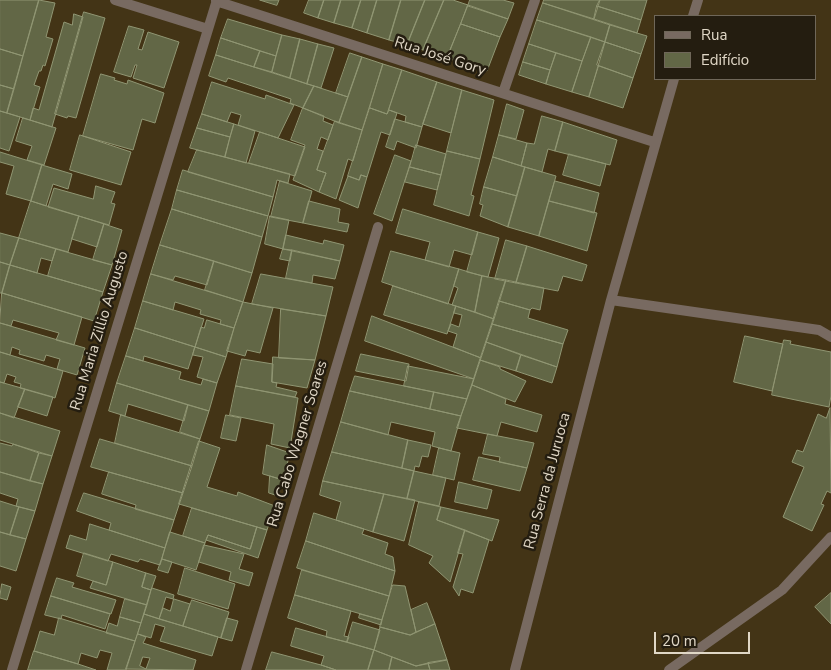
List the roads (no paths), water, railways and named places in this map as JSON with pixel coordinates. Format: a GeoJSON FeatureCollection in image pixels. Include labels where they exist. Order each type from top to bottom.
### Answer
{"type":"FeatureCollection","features":[{"type":"Feature","properties":{"kind":"street"},"geometry":{"type":"LineString","coordinates":[[115,0],[208,29]]}},
{"type":"Feature","properties":{"kind":"street","name":"Rua Maria Zillio Augusto"},"geometry":{"type":"LineString","coordinates":[[12,670],[216,0]]}},
{"type":"Feature","properties":{"kind":"street","name":"Rua José Gory"},"geometry":{"type":"LineString","coordinates":[[216,0],[654,142]]}},
{"type":"Feature","properties":{"kind":"street"},"geometry":{"type":"LineString","coordinates":[[502,93],[535,0]]}},
{"type":"Feature","properties":{"kind":"street"},"geometry":{"type":"LineString","coordinates":[[693,15],[698,0]]}},
{"type":"Feature","properties":{"kind":"street","name":"Rua Serra da Juruoca"},"geometry":{"type":"LineString","coordinates":[[515,670],[611,300],[654,142],[674,80]]}},
{"type":"Feature","properties":{"kind":"street","name":"Rua Cabo Wagner Soares"},"geometry":{"type":"LineString","coordinates":[[246,670],[378,227]]}},
{"type":"Feature","properties":{"kind":"street"},"geometry":{"type":"LineString","coordinates":[[611,300],[819,330],[831,337]]}},
{"type":"Feature","properties":{"kind":"street"},"geometry":{"type":"LineString","coordinates":[[669,670],[782,590],[831,537]]}}]}
